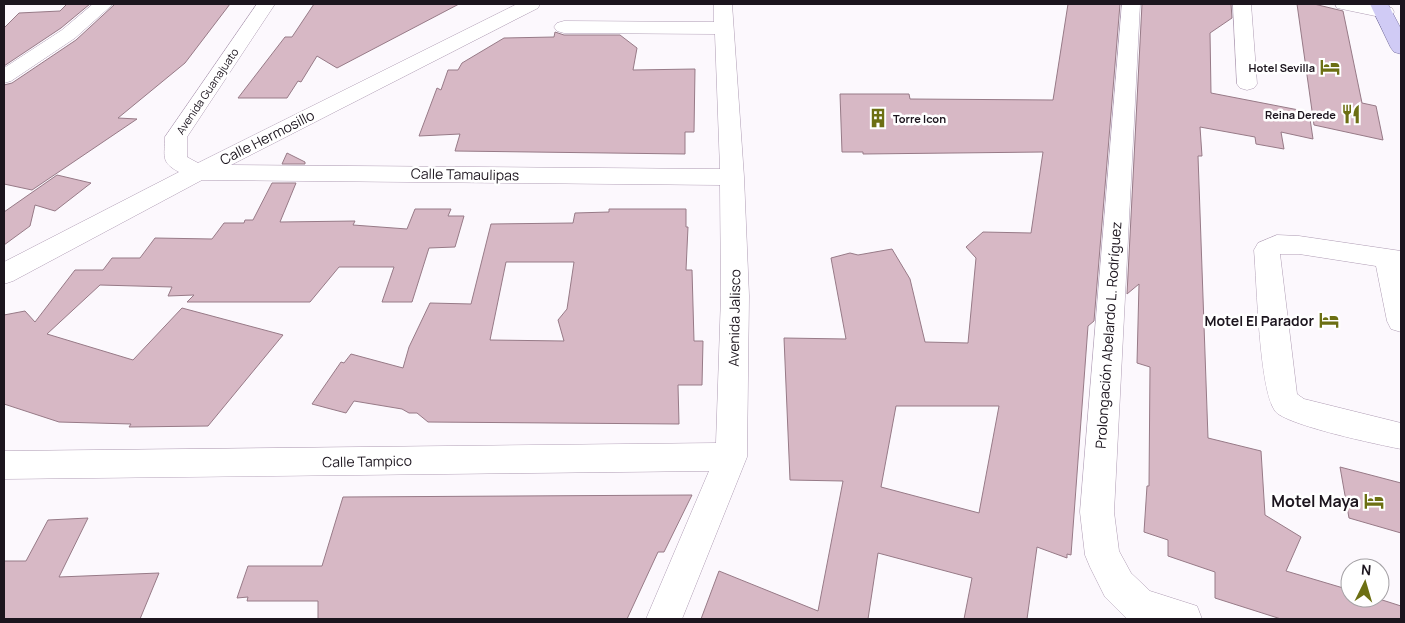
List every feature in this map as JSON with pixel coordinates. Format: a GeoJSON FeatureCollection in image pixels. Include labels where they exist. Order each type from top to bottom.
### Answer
{"type":"FeatureCollection","features":[{"type":"Feature","properties":{"kind":"main road"},"geometry":{"type":"LineString","coordinates":[[1382,8],[1401,48]]}},
{"type":"Feature","properties":{"kind":"street"},"geometry":{"type":"LineString","coordinates":[[4,77],[57,42],[91,17],[104,4]]}},
{"type":"Feature","properties":{"kind":"street","name":"Avenida Guanajuato"},"geometry":{"type":"LineString","coordinates":[[198,172],[176,161],[176,137],[266,4]]}},
{"type":"Feature","properties":{"kind":"street","name":"Calle Hermosillo"},"geometry":{"type":"LineString","coordinates":[[4,274],[198,172],[531,4]]}},
{"type":"Feature","properties":{"kind":"street","name":"Prolongación Abelardo L. Rodríguez"},"geometry":{"type":"LineString","coordinates":[[1131,4],[1097,512],[1102,555],[1118,585],[1140,606],[1184,619]]}},
{"type":"Feature","properties":{"kind":"street"},"geometry":{"type":"LineString","coordinates":[[1242,4],[1247,84]]}},
{"type":"Feature","properties":{"kind":"street"},"geometry":{"type":"LineString","coordinates":[[1344,4],[1382,8]]}},
{"type":"Feature","properties":{"kind":"street"},"geometry":{"type":"LineString","coordinates":[[564,27],[724,16]]}},
{"type":"Feature","properties":{"kind":"street","name":"Avenida Jalisco"},"geometry":{"type":"LineString","coordinates":[[664,619],[731,457],[735,296],[732,177],[724,16]]}},
{"type":"Feature","properties":{"kind":"street","name":"Calle Tamaulipas"},"geometry":{"type":"LineString","coordinates":[[198,172],[732,177]]}},
{"type":"Feature","properties":{"kind":"street"},"geometry":{"type":"LineString","coordinates":[[1401,321],[1394,259],[1299,245],[1277,244],[1268,250],[1280,389],[1286,403],[1296,410],[1401,436]]}},
{"type":"Feature","properties":{"kind":"street","name":"Calle Tampico"},"geometry":{"type":"LineString","coordinates":[[4,465],[731,457]]}},
{"type":"Feature","properties":{"kind":"building"},"geometry":{"type":"Polygon","coordinates":[[[67,4],[90,4],[61,28],[4,66],[4,28],[19,13],[60,11],[67,4]]]}},
{"type":"Feature","properties":{"kind":"building"},"geometry":{"type":"Polygon","coordinates":[[[115,4],[230,4],[185,63],[118,118],[137,119],[32,190],[4,184],[4,85],[12,83],[76,40],[115,4]]]}},
{"type":"Feature","properties":{"kind":"building"},"geometry":{"type":"Polygon","coordinates":[[[314,4],[459,4],[337,68],[317,56],[301,82],[298,81],[287,98],[238,98],[285,37],[292,37],[314,4]]]}},
{"type":"Feature","properties":{"kind":"building"},"geometry":{"type":"Polygon","coordinates":[[[1068,4],[1120,4],[1094,321],[1088,326],[1071,555],[1067,554],[1067,558],[1037,547],[1027,619],[964,619],[972,578],[878,553],[868,619],[701,619],[719,571],[818,611],[843,481],[790,480],[784,338],[846,339],[831,258],[850,253],[858,255],[892,249],[910,279],[925,342],[968,343],[976,258],[966,247],[983,232],[1031,233],[1043,152],[863,154],[863,152],[842,152],[840,94],[909,94],[910,99],[1053,100],[1068,4]],[[896,406],[881,487],[979,513],[999,406],[896,406]]]}},
{"type":"Feature","properties":{"kind":"building"},"geometry":{"type":"Polygon","coordinates":[[[1142,4],[1231,4],[1232,18],[1210,33],[1211,93],[1309,112],[1313,139],[1281,132],[1284,149],[1256,144],[1255,137],[1200,127],[1202,156],[1198,156],[1208,438],[1261,451],[1265,515],[1301,537],[1286,571],[1340,587],[1340,608],[1390,608],[1390,602],[1401,606],[1401,619],[1281,619],[1215,598],[1215,572],[1168,556],[1168,540],[1144,532],[1147,486],[1149,486],[1150,367],[1137,363],[1139,284],[1127,294],[1142,4]]]}},
{"type":"Feature","properties":{"kind":"building","name":"Hotel Sevilla"},"geometry":{"type":"Polygon","coordinates":[[[1297,4],[1314,4],[1343,11],[1362,103],[1376,106],[1383,140],[1314,125],[1297,4]]]}},
{"type":"Feature","properties":{"kind":"building"},"geometry":{"type":"Polygon","coordinates":[[[555,32],[564,35],[620,35],[637,48],[633,70],[695,69],[694,132],[685,132],[685,154],[455,151],[460,134],[419,136],[437,88],[441,90],[448,70],[458,70],[462,63],[504,38],[554,37],[555,32]]]}},
{"type":"Feature","properties":{"kind":"building"},"geometry":{"type":"Polygon","coordinates":[[[287,153],[305,162],[305,164],[282,164],[287,153]]]}},
{"type":"Feature","properties":{"kind":"building"},"geometry":{"type":"Polygon","coordinates":[[[57,175],[91,183],[55,211],[35,205],[30,226],[4,245],[4,212],[57,175]]]}},
{"type":"Feature","properties":{"kind":"building"},"geometry":{"type":"Polygon","coordinates":[[[272,183],[296,183],[280,222],[355,221],[353,225],[407,229],[415,209],[451,209],[448,216],[464,216],[455,247],[429,248],[412,302],[382,302],[394,267],[339,267],[310,302],[187,302],[194,295],[168,296],[172,287],[100,285],[47,334],[133,360],[182,308],[283,335],[208,426],[129,427],[131,424],[59,422],[4,404],[4,315],[25,311],[35,322],[75,270],[103,270],[112,258],[140,258],[155,238],[212,239],[224,223],[244,223],[245,220],[253,220],[272,183]]]}},
{"type":"Feature","properties":{"kind":"building"},"geometry":{"type":"Polygon","coordinates":[[[609,209],[686,209],[686,227],[688,227],[686,270],[692,270],[694,341],[703,341],[702,385],[678,385],[679,424],[428,422],[417,413],[354,401],[346,413],[312,404],[341,362],[344,363],[351,354],[403,368],[409,347],[430,303],[471,304],[491,224],[573,223],[575,213],[609,212],[609,209]],[[506,262],[490,340],[564,341],[558,320],[567,309],[574,262],[506,262]]]}},
{"type":"Feature","properties":{"kind":"building","name":"Motel Maya"},"geometry":{"type":"Polygon","coordinates":[[[1340,467],[1401,483],[1401,533],[1349,518],[1340,467]]]}},
{"type":"Feature","properties":{"kind":"building"},"geometry":{"type":"Polygon","coordinates":[[[692,495],[664,552],[658,552],[627,619],[318,619],[318,601],[247,601],[248,597],[237,598],[248,566],[322,566],[343,497],[692,495]]]}},
{"type":"Feature","properties":{"kind":"building"},"geometry":{"type":"Polygon","coordinates":[[[88,518],[59,577],[159,573],[140,619],[4,619],[4,561],[26,561],[48,520],[88,518]]]}},
{"type":"Feature","properties":{"kind":"place","name":"Hotel Sevilla"},"geometry":{"type":"Point","coordinates":[1330,67]}},
{"type":"Feature","properties":{"kind":"place","name":"Reina Derede"},"geometry":{"type":"Point","coordinates":[1351,114]}},
{"type":"Feature","properties":{"kind":"place","name":"Torre Icon"},"geometry":{"type":"Point","coordinates":[878,118]}},
{"type":"Feature","properties":{"kind":"place","name":"Motel El Parador"},"geometry":{"type":"Point","coordinates":[1329,320]}},
{"type":"Feature","properties":{"kind":"place","name":"Motel Maya"},"geometry":{"type":"Point","coordinates":[1374,501]}}]}
